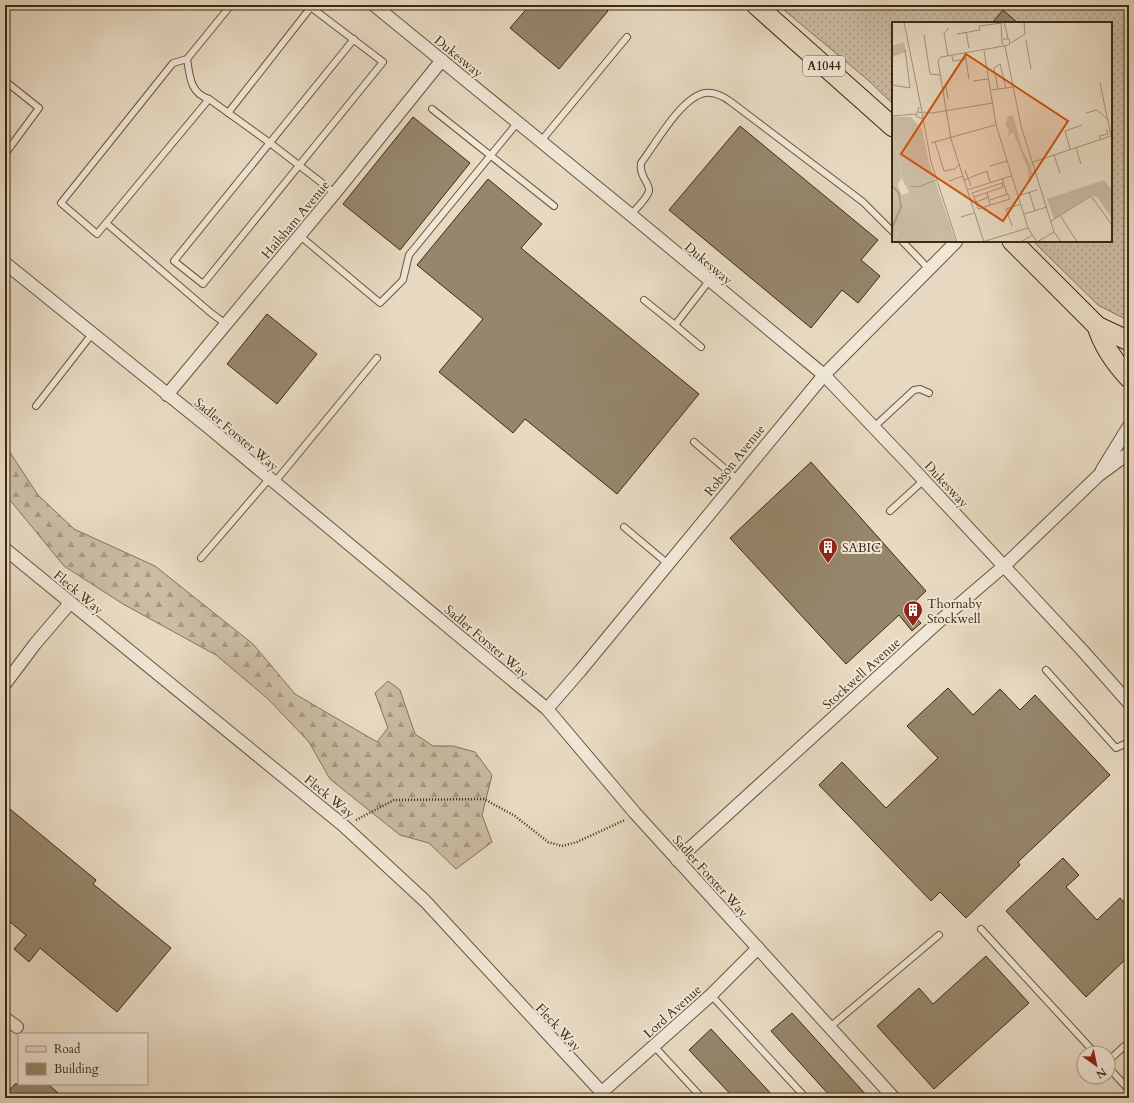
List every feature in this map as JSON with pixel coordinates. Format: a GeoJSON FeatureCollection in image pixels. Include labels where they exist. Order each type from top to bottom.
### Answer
{"type":"FeatureCollection","features":[{"type":"Feature","properties":{"kind":"main road","name":"A1044"},"geometry":{"type":"LineString","coordinates":[[756,5],[892,126]]}},
{"type":"Feature","properties":{"kind":"main road"},"geometry":{"type":"LineString","coordinates":[[1013,242],[1097,326],[1129,341]]}},
{"type":"Feature","properties":{"kind":"main road"},"geometry":{"type":"LineString","coordinates":[[1097,326],[1101,339],[1129,378]]}},
{"type":"Feature","properties":{"kind":"street","name":"Dukesway"},"geometry":{"type":"LineString","coordinates":[[381,7],[442,60],[824,375],[1004,566],[1129,703]]}},
{"type":"Feature","properties":{"kind":"street","name":"Hailsham Avenue"},"geometry":{"type":"LineString","coordinates":[[166,395],[335,193],[442,60]]}},
{"type":"Feature","properties":{"kind":"street","name":"Robson Avenue"},"geometry":{"type":"LineString","coordinates":[[547,709],[824,375],[956,242]]}},
{"type":"Feature","properties":{"kind":"street","name":"Sadler Forster Way"},"geometry":{"type":"LineString","coordinates":[[5,263],[272,481],[547,709],[635,813],[894,1098]]}},
{"type":"Feature","properties":{"kind":"street","name":"Stockwell Avenue"},"geometry":{"type":"LineString","coordinates":[[1099,475],[1129,426]]}},
{"type":"Feature","properties":{"kind":"street","name":"Stockwell Avenue"},"geometry":{"type":"LineString","coordinates":[[677,860],[929,630],[1004,566],[1099,475],[1129,453]]}},
{"type":"Feature","properties":{"kind":"street","name":"Fleck Way"},"geometry":{"type":"LineString","coordinates":[[5,549],[70,604],[344,826],[424,901],[604,1095]]}},
{"type":"Feature","properties":{"kind":"street"},"geometry":{"type":"LineString","coordinates":[[5,684],[35,644],[70,604]]}},
{"type":"Feature","properties":{"kind":"street","name":"Lord Avenue"},"geometry":{"type":"LineString","coordinates":[[604,1095],[654,1046],[711,995],[758,948]]}},
{"type":"Feature","properties":{"kind":"street"},"geometry":{"type":"LineString","coordinates":[[5,1018],[17,1027]]}},
{"type":"Feature","properties":{"kind":"lane"},"geometry":{"type":"LineString","coordinates":[[209,99],[96,234],[61,203],[173,63],[187,59],[231,5]]}},
{"type":"Feature","properties":{"kind":"lane"},"geometry":{"type":"LineString","coordinates":[[228,113],[310,6],[354,39],[383,62],[203,284],[174,261],[354,39]]}},
{"type":"Feature","properties":{"kind":"lane"},"geometry":{"type":"LineString","coordinates":[[540,141],[627,38]]}},
{"type":"Feature","properties":{"kind":"lane"},"geometry":{"type":"LineString","coordinates":[[187,59],[190,77],[195,91],[200,96],[209,99],[270,143],[335,193]]}},
{"type":"Feature","properties":{"kind":"lane"},"geometry":{"type":"LineString","coordinates":[[5,82],[39,108],[5,154]]}},
{"type":"Feature","properties":{"kind":"lane"},"geometry":{"type":"LineString","coordinates":[[631,215],[649,191],[648,185],[640,172],[641,164],[684,106],[697,96],[713,93],[722,96],[731,102],[863,202],[892,231]]}},
{"type":"Feature","properties":{"kind":"lane"},"geometry":{"type":"LineString","coordinates":[[432,109],[554,206]]}},
{"type":"Feature","properties":{"kind":"lane"},"geometry":{"type":"LineString","coordinates":[[299,235],[380,303],[403,280],[409,255],[492,156],[518,122]]}},
{"type":"Feature","properties":{"kind":"lane"},"geometry":{"type":"LineString","coordinates":[[106,223],[211,313],[226,324]]}},
{"type":"Feature","properties":{"kind":"lane"},"geometry":{"type":"LineString","coordinates":[[903,242],[929,269]]}},
{"type":"Feature","properties":{"kind":"lane"},"geometry":{"type":"LineString","coordinates":[[675,325],[709,281]]}},
{"type":"Feature","properties":{"kind":"lane"},"geometry":{"type":"LineString","coordinates":[[644,300],[701,347]]}},
{"type":"Feature","properties":{"kind":"lane"},"geometry":{"type":"LineString","coordinates":[[36,406],[92,334]]}},
{"type":"Feature","properties":{"kind":"lane"},"geometry":{"type":"LineString","coordinates":[[201,558],[272,481],[377,358]]}},
{"type":"Feature","properties":{"kind":"lane"},"geometry":{"type":"LineString","coordinates":[[874,427],[914,390],[920,389],[929,393]]}},
{"type":"Feature","properties":{"kind":"lane"},"geometry":{"type":"LineString","coordinates":[[694,442],[737,479]]}},
{"type":"Feature","properties":{"kind":"lane"},"geometry":{"type":"LineString","coordinates":[[890,511],[924,480]]}},
{"type":"Feature","properties":{"kind":"lane"},"geometry":{"type":"LineString","coordinates":[[624,527],[668,564]]}},
{"type":"Feature","properties":{"kind":"lane"},"geometry":{"type":"LineString","coordinates":[[1046,670],[1116,748],[1126,745],[1129,742]]}},
{"type":"Feature","properties":{"kind":"lane"},"geometry":{"type":"LineString","coordinates":[[981,929],[1088,1045]]}},
{"type":"Feature","properties":{"kind":"lane"},"geometry":{"type":"LineString","coordinates":[[830,1027],[939,935]]}},
{"type":"Feature","properties":{"kind":"lane"},"geometry":{"type":"LineString","coordinates":[[711,995],[806,1098]]}},
{"type":"Feature","properties":{"kind":"lane"},"geometry":{"type":"LineString","coordinates":[[1116,1054],[1129,1042]]}},
{"type":"Feature","properties":{"kind":"lane"},"geometry":{"type":"LineString","coordinates":[[654,1046],[702,1098]]}},
{"type":"Feature","properties":{"kind":"lane"},"geometry":{"type":"LineString","coordinates":[[1116,1076],[1129,1090]]}},
{"type":"Feature","properties":{"kind":"path"},"geometry":{"type":"LineString","coordinates":[[344,826],[394,800],[484,799],[515,816],[548,842],[562,846],[577,842],[632,817],[635,813]]}},
{"type":"Feature","properties":{"kind":"green space"},"geometry":{"type":"Polygon","coordinates":[[[778,5],[1129,5],[1129,321],[1098,305],[1034,242],[1112,242],[1112,22],[892,22],[892,103],[868,80],[778,5]]]}},
{"type":"Feature","properties":{"kind":"green space"},"geometry":{"type":"Polygon","coordinates":[[[7,448],[38,495],[74,529],[155,566],[253,644],[295,694],[377,742],[388,728],[375,693],[388,681],[400,690],[415,734],[433,746],[453,746],[475,752],[492,775],[482,815],[492,842],[456,869],[429,843],[400,835],[330,779],[309,742],[268,699],[216,655],[123,604],[64,566],[5,494],[5,450],[7,448]]]}},
{"type":"Feature","properties":{"kind":"building"},"geometry":{"type":"Polygon","coordinates":[[[530,5],[601,5],[608,11],[559,69],[510,28],[530,5]]]}},
{"type":"Feature","properties":{"kind":"building"},"geometry":{"type":"Polygon","coordinates":[[[1003,10],[1017,22],[993,22],[1003,10]]]}},
{"type":"Feature","properties":{"kind":"building"},"geometry":{"type":"Polygon","coordinates":[[[413,117],[470,163],[400,250],[343,204],[413,117]]]}},
{"type":"Feature","properties":{"kind":"building"},"geometry":{"type":"Polygon","coordinates":[[[740,126],[878,240],[861,260],[880,276],[858,303],[842,290],[811,328],[669,210],[740,126]]]}},
{"type":"Feature","properties":{"kind":"building"},"geometry":{"type":"Polygon","coordinates":[[[488,179],[542,224],[521,248],[699,394],[617,494],[525,419],[513,433],[439,372],[483,319],[417,265],[488,179]]]}},
{"type":"Feature","properties":{"kind":"building"},"geometry":{"type":"Polygon","coordinates":[[[267,314],[317,354],[277,404],[227,364],[267,314]]]}},
{"type":"Feature","properties":{"kind":"building","name":"SABIC"},"geometry":{"type":"Polygon","coordinates":[[[811,462],[926,591],[907,609],[921,623],[912,631],[899,615],[846,664],[730,538],[811,462]]]}},
{"type":"Feature","properties":{"kind":"building"},"geometry":{"type":"Polygon","coordinates":[[[948,688],[973,715],[1000,689],[1020,710],[1035,695],[1110,775],[1018,862],[1020,865],[966,918],[940,892],[931,901],[819,785],[842,762],[886,808],[938,758],[907,726],[948,688]]]}},
{"type":"Feature","properties":{"kind":"building"},"geometry":{"type":"Polygon","coordinates":[[[5,805],[96,880],[93,884],[171,948],[117,1012],[40,948],[29,962],[14,949],[26,935],[5,918],[5,805]]]}},
{"type":"Feature","properties":{"kind":"building"},"geometry":{"type":"Polygon","coordinates":[[[1063,858],[1079,875],[1066,887],[1097,920],[1120,898],[1129,908],[1129,956],[1086,997],[1006,911],[1063,858]]]}},
{"type":"Feature","properties":{"kind":"building"},"geometry":{"type":"Polygon","coordinates":[[[986,956],[1029,1003],[934,1089],[877,1026],[919,988],[933,1004],[986,956]]]}},
{"type":"Feature","properties":{"kind":"building"},"geometry":{"type":"Polygon","coordinates":[[[792,1013],[869,1098],[832,1098],[771,1031],[792,1013]]]}},
{"type":"Feature","properties":{"kind":"building"},"geometry":{"type":"Polygon","coordinates":[[[711,1029],[775,1098],[734,1098],[689,1050],[711,1029]]]}},
{"type":"Feature","properties":{"kind":"building"},"geometry":{"type":"Polygon","coordinates":[[[15,1084],[49,1085],[64,1098],[5,1098],[5,1095],[15,1084]]]}},
{"type":"Feature","properties":{"kind":"place","name":"SABIC"},"geometry":{"type":"Point","coordinates":[828,564]}},
{"type":"Feature","properties":{"kind":"place","name":"Thornaby Stockwell"},"geometry":{"type":"Point","coordinates":[913,627]}}]}
